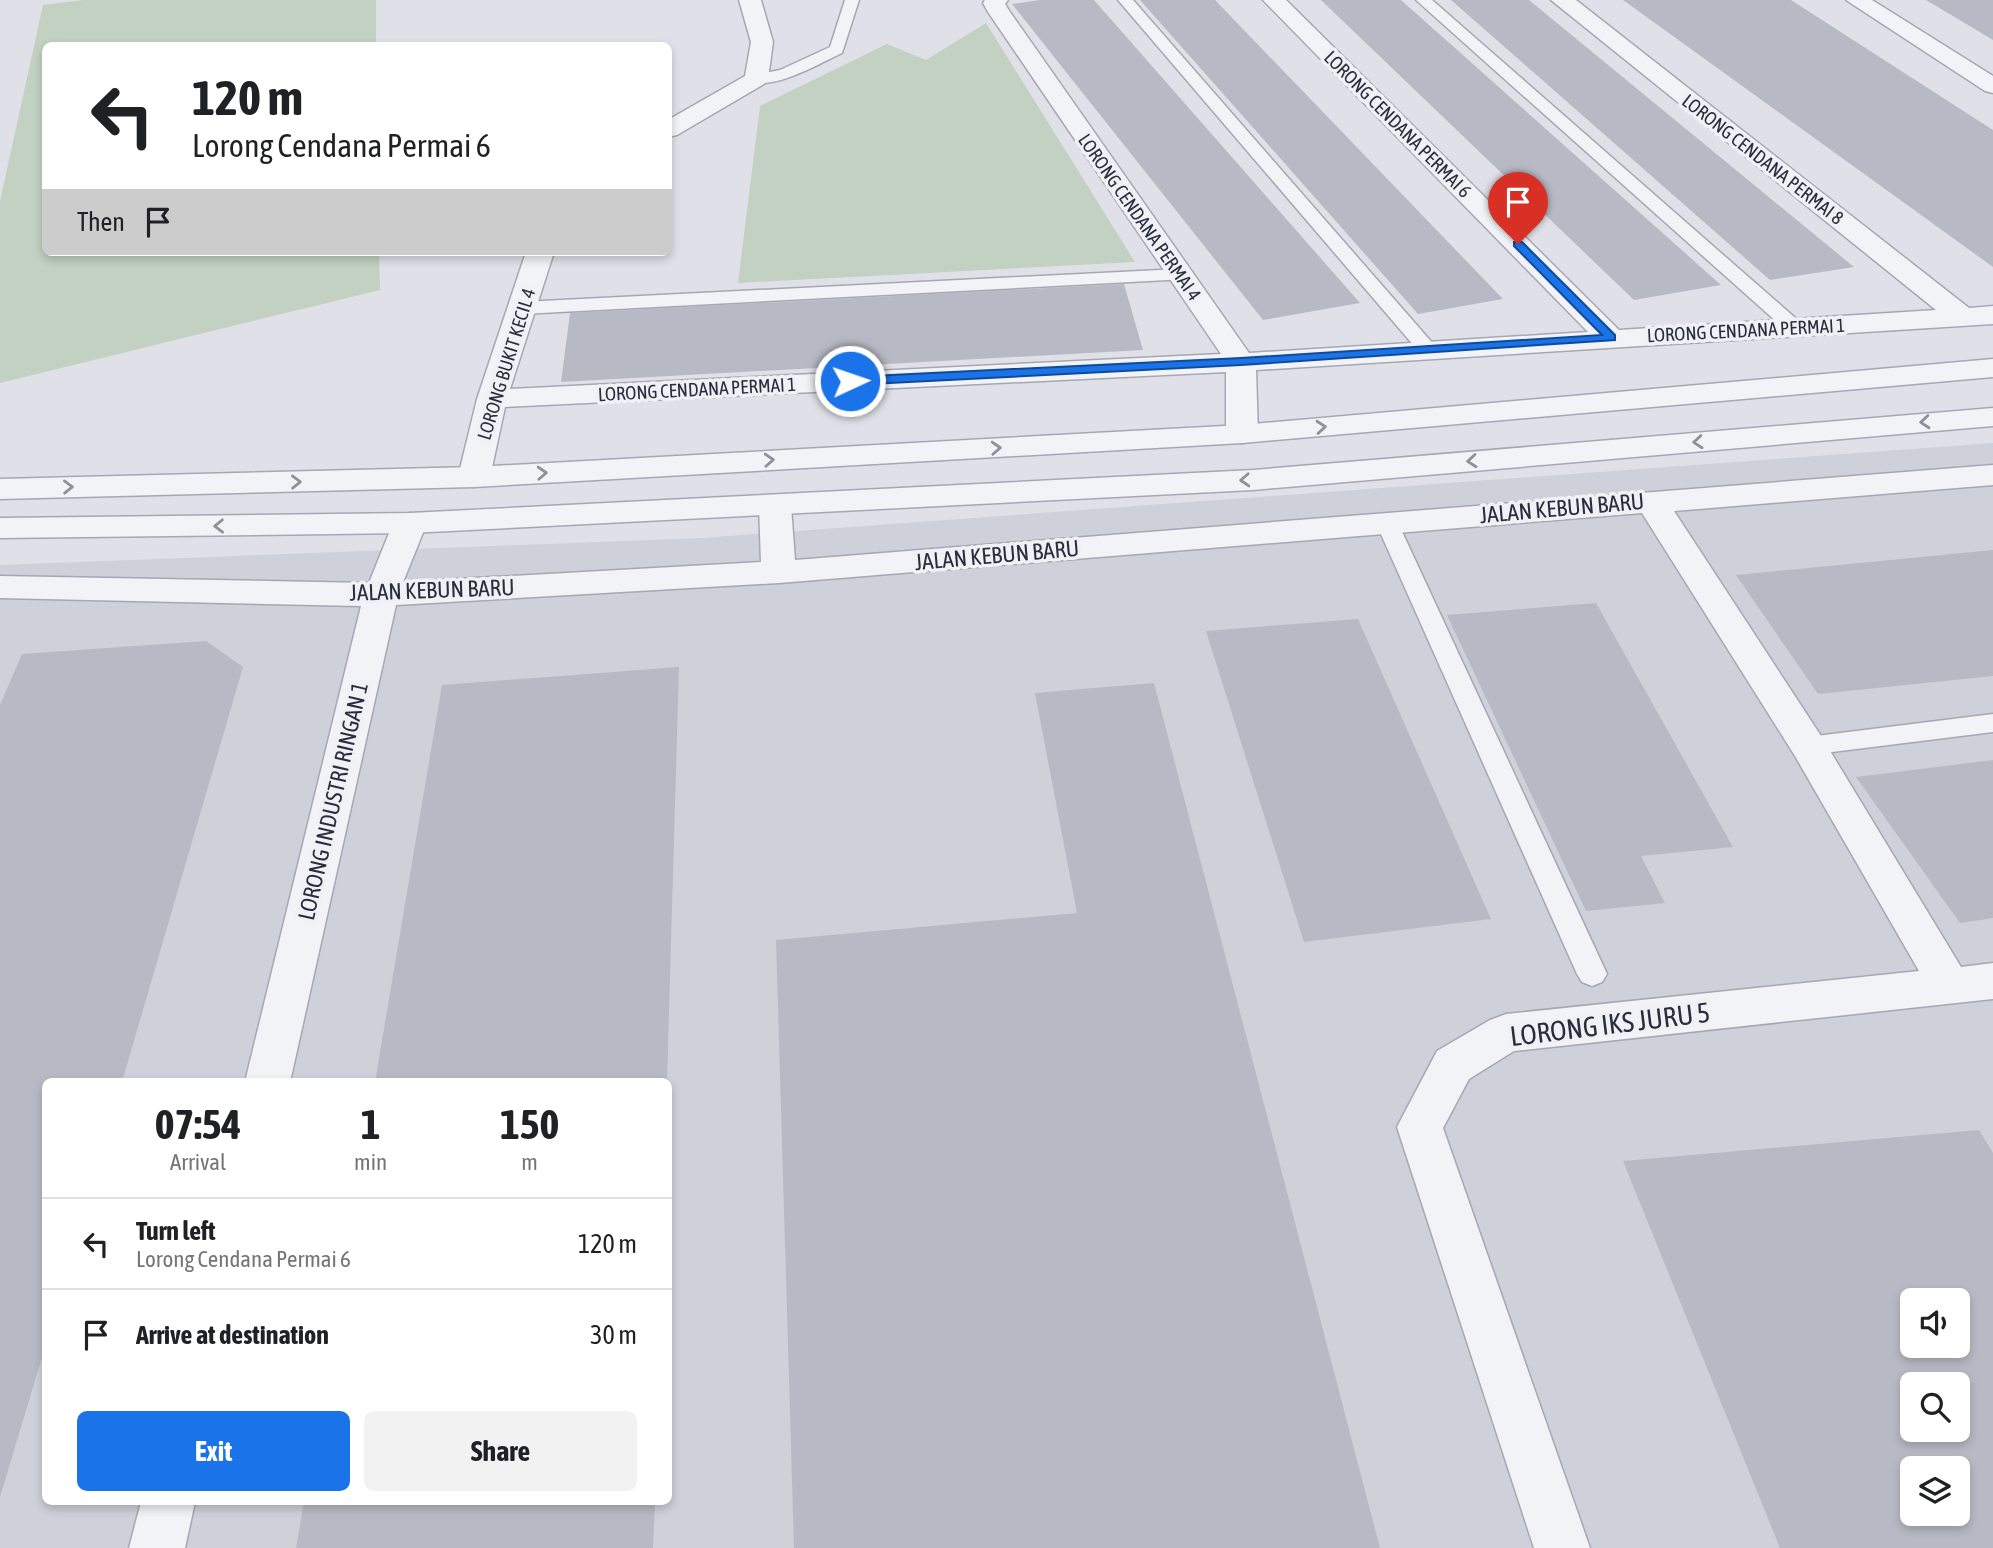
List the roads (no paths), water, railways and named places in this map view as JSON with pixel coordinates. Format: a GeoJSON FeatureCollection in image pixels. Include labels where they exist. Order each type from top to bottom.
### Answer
{"type":"FeatureCollection","features":[{"type":"Feature","properties":{"kind":"street"},"geometry":{"type":"LineString","coordinates":[[672,128],[756,79],[762,42],[750,0]]}},
{"type":"Feature","properties":{"kind":"street","name":"LORONG CENDANA PERMAI 6"},"geometry":{"type":"LineString","coordinates":[[1275,0],[1611,338]]}},
{"type":"Feature","properties":{"kind":"street","name":"LORONG CENDANA PERMAI 8"},"geometry":{"type":"LineString","coordinates":[[1562,0],[1979,317]]}},
{"type":"Feature","properties":{"kind":"street"},"geometry":{"type":"LineString","coordinates":[[1857,0],[1993,86]]}},
{"type":"Feature","properties":{"kind":"street","name":"LORONG CENDANA PERMAI 4"},"geometry":{"type":"LineString","coordinates":[[998,6],[1241,362]]}},
{"type":"Feature","properties":{"kind":"street","name":"LORONG BUKIT KECIL 4"},"geometry":{"type":"LineString","coordinates":[[474,477],[492,399],[539,256]]}},
{"type":"Feature","properties":{"kind":"street","name":"LORONG CENDANA PERMAI 1"},"geometry":{"type":"LineString","coordinates":[[492,399],[1241,362],[1979,317]]}},
{"type":"Feature","properties":{"kind":"street"},"geometry":{"type":"LineString","coordinates":[[1241,362],[1242,434]]}},
{"type":"Feature","properties":{"kind":"street"},"geometry":{"type":"LineString","coordinates":[[0,489],[474,477],[1242,434],[1993,368]]}},
{"type":"Feature","properties":{"kind":"street"},"geometry":{"type":"LineString","coordinates":[[0,528],[410,523],[1253,480],[1993,416]]}},
{"type":"Feature","properties":{"kind":"street","name":"JALAN KEBUN BARU"},"geometry":{"type":"LineString","coordinates":[[0,587],[381,595],[779,572],[1993,475]]}},
{"type":"Feature","properties":{"kind":"street"},"geometry":{"type":"LineString","coordinates":[[1651,501],[1808,746],[1972,983]]}},
{"type":"Feature","properties":{"kind":"street"},"geometry":{"type":"LineString","coordinates":[[775,506],[779,572]]}},
{"type":"Feature","properties":{"kind":"street","name":"LORONG INDUSTRI RINGAN 1"},"geometry":{"type":"LineString","coordinates":[[268,1078],[381,595],[410,523]]}},
{"type":"Feature","properties":{"kind":"street","name":"LORONG IKS JURU 5"},"geometry":{"type":"LineString","coordinates":[[1562,1548],[1420,1127],[1453,1065],[1506,1033],[1972,983]]}},
{"type":"Feature","properties":{"kind":"street"},"geometry":{"type":"LineString","coordinates":[[157,1548],[167,1505]]}},
{"type":"Feature","properties":{"kind":"lane"},"geometry":{"type":"LineString","coordinates":[[756,79],[784,74],[837,50],[852,0]]}},
{"type":"Feature","properties":{"kind":"lane"},"geometry":{"type":"LineString","coordinates":[[1125,0],[1428,350]]}},
{"type":"Feature","properties":{"kind":"lane"},"geometry":{"type":"LineString","coordinates":[[1423,0],[1794,327]]}},
{"type":"Feature","properties":{"kind":"lane"},"geometry":{"type":"LineString","coordinates":[[522,308],[1180,275]]}},
{"type":"Feature","properties":{"kind":"lane"},"geometry":{"type":"LineString","coordinates":[[1387,523],[1592,974]]}},
{"type":"Feature","properties":{"kind":"lane"},"geometry":{"type":"LineString","coordinates":[[1808,746],[1993,723]]}}]}
